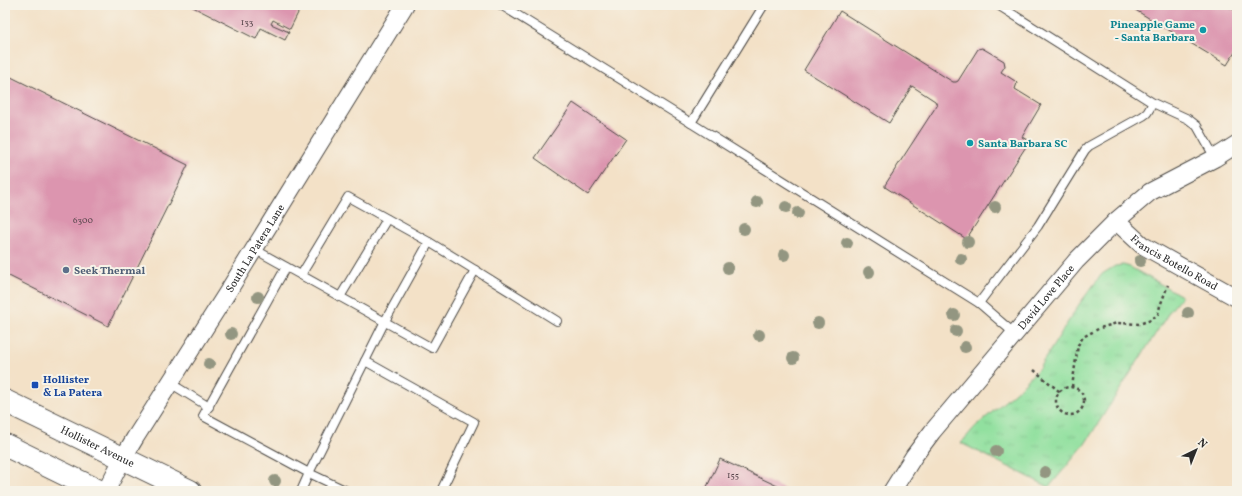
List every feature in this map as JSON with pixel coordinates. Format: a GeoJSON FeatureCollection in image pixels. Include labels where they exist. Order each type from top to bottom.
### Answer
{"type":"FeatureCollection","features":[{"type":"Feature","properties":{"kind":"main road","name":"Hollister Avenue"},"geometry":{"type":"LineString","coordinates":[[5,401],[190,491]]}},
{"type":"Feature","properties":{"kind":"main road"},"geometry":{"type":"LineString","coordinates":[[5,445],[99,491]]}},
{"type":"Feature","properties":{"kind":"street","name":"South La Patera Lane"},"geometry":{"type":"LineString","coordinates":[[106,491],[123,458],[405,5]]}},
{"type":"Feature","properties":{"kind":"street","name":"David Love Place"},"geometry":{"type":"LineString","coordinates":[[892,491],[919,450],[1076,261],[1116,221],[1150,192],[1215,158],[1237,144]]}},
{"type":"Feature","properties":{"kind":"street","name":"Francis Botello Road"},"geometry":{"type":"LineString","coordinates":[[1116,221],[1142,245],[1237,298]]}},
{"type":"Feature","properties":{"kind":"lane"},"geometry":{"type":"LineString","coordinates":[[501,5],[980,303],[1015,334]]}},
{"type":"Feature","properties":{"kind":"lane"},"geometry":{"type":"LineString","coordinates":[[692,123],[764,5]]}},
{"type":"Feature","properties":{"kind":"lane"},"geometry":{"type":"LineString","coordinates":[[998,5],[1153,103],[1188,119],[1197,126],[1215,158]]}},
{"type":"Feature","properties":{"kind":"lane"},"geometry":{"type":"LineString","coordinates":[[980,303],[1038,226],[1085,150],[1089,146],[1147,113],[1153,103]]}},
{"type":"Feature","properties":{"kind":"lane"},"geometry":{"type":"LineString","coordinates":[[301,275],[348,197],[430,242],[557,321]]}},
{"type":"Feature","properties":{"kind":"lane"},"geometry":{"type":"LineString","coordinates":[[340,297],[388,219]]}},
{"type":"Feature","properties":{"kind":"lane"},"geometry":{"type":"LineString","coordinates":[[300,491],[385,322],[430,242]]}},
{"type":"Feature","properties":{"kind":"lane"},"geometry":{"type":"LineString","coordinates":[[254,249],[432,348],[475,270]]}},
{"type":"Feature","properties":{"kind":"lane"},"geometry":{"type":"LineString","coordinates":[[286,267],[203,416],[347,491]]}},
{"type":"Feature","properties":{"kind":"lane"},"geometry":{"type":"LineString","coordinates":[[365,361],[474,422],[441,491]]}},
{"type":"Feature","properties":{"kind":"lane"},"geometry":{"type":"LineString","coordinates":[[170,383],[208,406]]}},
{"type":"Feature","properties":{"kind":"path"},"geometry":{"type":"LineString","coordinates":[[1072,387],[1078,345],[1083,337],[1100,328],[1117,323],[1139,324],[1150,320],[1158,314],[1168,285]]}},
{"type":"Feature","properties":{"kind":"path"},"geometry":{"type":"LineString","coordinates":[[1034,370],[1060,392]]}},
{"type":"Feature","properties":{"kind":"path"},"geometry":{"type":"LineString","coordinates":[[1072,387],[1080,390],[1084,396],[1085,403],[1083,409],[1078,414],[1071,416],[1064,415],[1059,411],[1056,405],[1056,398],[1060,392],[1064,388],[1072,387]]}},
{"type":"Feature","properties":{"kind":"green space"},"geometry":{"type":"Polygon","coordinates":[[[1123,265],[1130,267],[1182,296],[1170,311],[1085,444],[1049,487],[961,443],[975,427],[1020,388],[1039,368],[1080,303],[1102,274],[1115,266],[1123,265]]]}},
{"type":"Feature","properties":{"kind":"building"},"geometry":{"type":"Polygon","coordinates":[[[189,5],[302,5],[290,29],[273,20],[271,24],[289,32],[285,40],[261,28],[256,39],[189,5]]]}},
{"type":"Feature","properties":{"kind":"building","name":"Pineapple Game - Santa Barbara"},"geometry":{"type":"Polygon","coordinates":[[[1127,5],[1226,5],[1237,12],[1237,49],[1227,65],[1127,5]]]}},
{"type":"Feature","properties":{"kind":"building","name":"Santa Barbara SC"},"geometry":{"type":"Polygon","coordinates":[[[840,11],[953,82],[958,81],[978,49],[982,48],[1004,61],[1005,66],[1001,72],[1017,83],[1015,89],[1041,105],[1022,137],[1027,140],[1027,145],[967,238],[885,187],[937,105],[935,101],[912,86],[889,123],[804,70],[840,11]]]}},
{"type":"Feature","properties":{"kind":"building"},"geometry":{"type":"Polygon","coordinates":[[[5,74],[188,165],[108,326],[5,274],[5,74]]]}},
{"type":"Feature","properties":{"kind":"building"},"geometry":{"type":"Polygon","coordinates":[[[573,103],[626,139],[588,195],[535,158],[573,103]]]}},
{"type":"Feature","properties":{"kind":"building"},"geometry":{"type":"Polygon","coordinates":[[[720,459],[788,491],[705,491],[720,459]]]}},
{"type":"Feature","properties":{"kind":"place","name":"Pineapple Game - Santa Barbara"},"geometry":{"type":"Point","coordinates":[1203,30]}},
{"type":"Feature","properties":{"kind":"place","name":"Santa Barbara SC"},"geometry":{"type":"Point","coordinates":[970,143]}},
{"type":"Feature","properties":{"kind":"place","name":"Seek Thermal"},"geometry":{"type":"Point","coordinates":[66,270]}},
{"type":"Feature","properties":{"kind":"place","name":"Hollister & La Patera"},"geometry":{"type":"Point","coordinates":[35,385]}}]}
